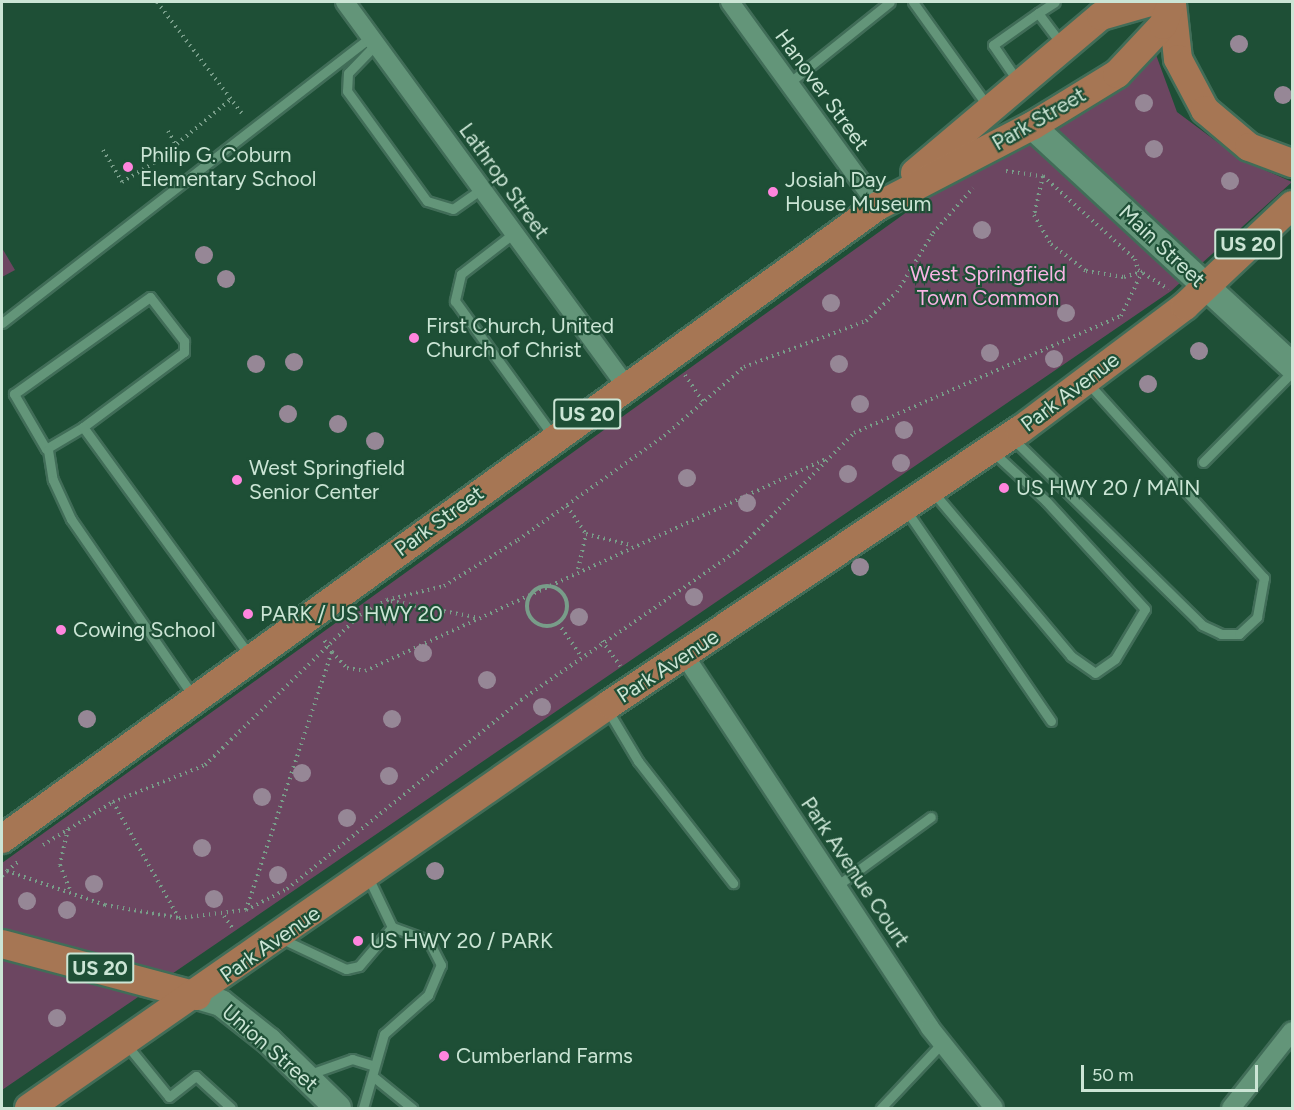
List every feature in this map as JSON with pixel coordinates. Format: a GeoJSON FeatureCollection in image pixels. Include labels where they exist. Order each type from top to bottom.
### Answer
{"type":"FeatureCollection","features":[{"type":"Feature","properties":{"kind":"main road","name":"Park Street"},"geometry":{"type":"LineString","coordinates":[[2,839],[194,698],[878,206],[1065,48],[1105,6],[1150,2]]}},
{"type":"Feature","properties":{"kind":"main road","name":"Park Street"},"geometry":{"type":"LineString","coordinates":[[878,206],[1032,126],[1117,74],[1162,25],[1172,2]]}},
{"type":"Feature","properties":{"kind":"main road"},"geometry":{"type":"LineString","coordinates":[[1172,2],[1178,59],[1205,110],[1249,147],[1293,163]]}},
{"type":"Feature","properties":{"kind":"main road","name":"Park Avenue"},"geometry":{"type":"LineString","coordinates":[[29,1108],[197,996],[606,707],[1000,443],[1086,381],[1207,287],[1293,205]]}},
{"type":"Feature","properties":{"kind":"main road","name":"US 20"},"geometry":{"type":"LineString","coordinates":[[2,944],[197,996]]}},
{"type":"Feature","properties":{"kind":"street","name":"Lathrop Street"},"geometry":{"type":"LineString","coordinates":[[345,2],[626,387]]}},
{"type":"Feature","properties":{"kind":"street","name":"Hanover Street"},"geometry":{"type":"LineString","coordinates":[[730,2],[878,206]]}},
{"type":"Feature","properties":{"kind":"street","name":"Main Street"},"geometry":{"type":"LineString","coordinates":[[1032,126],[1293,366]]}},
{"type":"Feature","properties":{"kind":"street","name":"Park Avenue Court"},"geometry":{"type":"LineString","coordinates":[[685,656],[942,1043],[994,1108]]}},
{"type":"Feature","properties":{"kind":"street","name":"Union Street"},"geometry":{"type":"LineString","coordinates":[[197,996],[221,1003],[304,1076],[330,1106]]}},
{"type":"Feature","properties":{"kind":"street"},"geometry":{"type":"LineString","coordinates":[[1231,1108],[1293,1031]]}},
{"type":"Feature","properties":{"kind":"lane"},"geometry":{"type":"LineString","coordinates":[[789,83],[890,2]]}},
{"type":"Feature","properties":{"kind":"lane"},"geometry":{"type":"LineString","coordinates":[[913,2],[991,110]]}},
{"type":"Feature","properties":{"kind":"lane"},"geometry":{"type":"LineString","coordinates":[[1020,85],[993,45],[1055,2]]}},
{"type":"Feature","properties":{"kind":"lane"},"geometry":{"type":"LineString","coordinates":[[1038,13],[1065,48]]}},
{"type":"Feature","properties":{"kind":"lane"},"geometry":{"type":"LineString","coordinates":[[2,324],[254,129],[374,40]]}},
{"type":"Feature","properties":{"kind":"lane"},"geometry":{"type":"LineString","coordinates":[[374,40],[348,73],[347,92],[427,201],[453,209],[482,189]]}},
{"type":"Feature","properties":{"kind":"lane"},"geometry":{"type":"LineString","coordinates":[[514,233],[461,274],[455,301],[555,438]]}},
{"type":"Feature","properties":{"kind":"lane"},"geometry":{"type":"LineString","coordinates":[[48,450],[83,427],[186,348],[150,297],[14,394],[48,450],[52,480],[71,519],[194,698]]}},
{"type":"Feature","properties":{"kind":"lane"},"geometry":{"type":"LineString","coordinates":[[1203,462],[1293,372]]}},
{"type":"Feature","properties":{"kind":"lane"},"geometry":{"type":"LineString","coordinates":[[1000,443],[1202,625],[1221,634],[1239,634],[1257,617],[1264,578],[1086,381]]}},
{"type":"Feature","properties":{"kind":"lane"},"geometry":{"type":"LineString","coordinates":[[83,427],[251,657]]}},
{"type":"Feature","properties":{"kind":"lane"},"geometry":{"type":"LineString","coordinates":[[932,490],[1071,656],[1095,673],[1115,659],[1145,609],[1054,509],[1000,443]]}},
{"type":"Feature","properties":{"kind":"lane"},"geometry":{"type":"LineString","coordinates":[[904,508],[1051,721]]}},
{"type":"Feature","properties":{"kind":"lane"},"geometry":{"type":"LineString","coordinates":[[606,707],[638,761],[733,883]]}},
{"type":"Feature","properties":{"kind":"lane"},"geometry":{"type":"LineString","coordinates":[[838,885],[931,817]]}},
{"type":"Feature","properties":{"kind":"lane"},"geometry":{"type":"LineString","coordinates":[[363,1108],[375,1078],[372,1065],[384,1034],[428,995],[441,965],[428,940],[392,927],[367,876]]}},
{"type":"Feature","properties":{"kind":"lane"},"geometry":{"type":"LineString","coordinates":[[280,938],[346,969],[359,966],[392,927]]}},
{"type":"Feature","properties":{"kind":"lane"},"geometry":{"type":"LineString","coordinates":[[881,1108],[942,1043]]}},
{"type":"Feature","properties":{"kind":"lane"},"geometry":{"type":"LineString","coordinates":[[126,1044],[169,1097],[196,1076],[231,1108]]}},
{"type":"Feature","properties":{"kind":"lane"},"geometry":{"type":"LineString","coordinates":[[304,1076],[352,1059],[372,1065]]}},
{"type":"Feature","properties":{"kind":"lane"},"geometry":{"type":"LineString","coordinates":[[375,1078],[412,1108]]}},
{"type":"Feature","properties":{"kind":"path"},"geometry":{"type":"LineString","coordinates":[[157,2],[254,129]]}},
{"type":"Feature","properties":{"kind":"path"},"geometry":{"type":"LineString","coordinates":[[103,150],[122,182],[176,145],[231,99]]}},
{"type":"Feature","properties":{"kind":"path"},"geometry":{"type":"LineString","coordinates":[[168,131],[176,145]]}},
{"type":"Feature","properties":{"kind":"path"},"geometry":{"type":"LineString","coordinates":[[994,176],[1015,169],[1043,176],[1142,272],[1171,291]]}},
{"type":"Feature","properties":{"kind":"path"},"geometry":{"type":"LineString","coordinates":[[1043,176],[1034,215],[1051,244],[1086,271],[1124,277],[1142,272]]}},
{"type":"Feature","properties":{"kind":"path"},"geometry":{"type":"LineString","coordinates":[[35,850],[68,827],[113,802],[206,765],[360,615],[387,600],[444,586],[567,507],[704,403],[744,367],[874,315],[908,278],[950,212],[978,184]]}},
{"type":"Feature","properties":{"kind":"path"},"geometry":{"type":"LineString","coordinates":[[7,871],[70,890],[115,908],[179,918],[224,916],[246,910],[287,889],[581,656],[737,551],[827,459],[874,420],[950,393],[1121,316],[1142,272]]}},
{"type":"Feature","properties":{"kind":"path"},"geometry":{"type":"LineString","coordinates":[[680,366],[704,403]]}},
{"type":"Feature","properties":{"kind":"path"},"geometry":{"type":"LineString","coordinates":[[312,613],[332,652],[347,668],[365,670],[630,545],[827,459]]}},
{"type":"Feature","properties":{"kind":"path"},"geometry":{"type":"LineString","coordinates":[[567,507],[586,534],[630,545]]}},
{"type":"Feature","properties":{"kind":"path"},"geometry":{"type":"LineString","coordinates":[[578,569],[586,534]]}},
{"type":"Feature","properties":{"kind":"path"},"geometry":{"type":"LineString","coordinates":[[540,588],[558,589],[566,599],[567,612],[558,623],[541,626],[528,613],[528,600],[540,588]]}},
{"type":"Feature","properties":{"kind":"path"},"geometry":{"type":"LineString","coordinates":[[387,600],[476,617]]}},
{"type":"Feature","properties":{"kind":"path"},"geometry":{"type":"LineString","coordinates":[[558,623],[581,656]]}},
{"type":"Feature","properties":{"kind":"path"},"geometry":{"type":"LineString","coordinates":[[602,641],[623,669]]}},
{"type":"Feature","properties":{"kind":"path"},"geometry":{"type":"LineString","coordinates":[[246,910],[332,652]]}},
{"type":"Feature","properties":{"kind":"path"},"geometry":{"type":"LineString","coordinates":[[113,802],[179,918]]}},
{"type":"Feature","properties":{"kind":"path"},"geometry":{"type":"LineString","coordinates":[[68,827],[60,865],[70,890]]}},
{"type":"Feature","properties":{"kind":"path"},"geometry":{"type":"LineString","coordinates":[[2,876],[27,855]]}},
{"type":"Feature","properties":{"kind":"path"},"geometry":{"type":"LineString","coordinates":[[224,916],[233,929]]}},
{"type":"Feature","properties":{"kind":"green space","name":"West Springfield Town Common"},"geometry":{"type":"Polygon","coordinates":[[[1155,52],[1177,112],[1240,159],[1292,182],[1171,291],[2,1090],[2,863],[936,191],[1155,52]]]}},
{"type":"Feature","properties":{"kind":"green space"},"geometry":{"type":"Polygon","coordinates":[[[2,248],[15,270],[2,277],[2,248]]]}},
{"type":"Feature","properties":{"kind":"place","name":"Philip G. Coburn Elementary School"},"geometry":{"type":"Point","coordinates":[128,167]}},
{"type":"Feature","properties":{"kind":"place","name":"Josiah Day House Museum"},"geometry":{"type":"Point","coordinates":[773,192]}},
{"type":"Feature","properties":{"kind":"place","name":"First Church, United Church of Christ"},"geometry":{"type":"Point","coordinates":[414,338]}},
{"type":"Feature","properties":{"kind":"place","name":"West Springfield Senior Center"},"geometry":{"type":"Point","coordinates":[237,480]}},
{"type":"Feature","properties":{"kind":"place","name":"US HWY 20 / MAIN"},"geometry":{"type":"Point","coordinates":[1004,488]}},
{"type":"Feature","properties":{"kind":"place","name":"PARK / US HWY 20"},"geometry":{"type":"Point","coordinates":[248,614]}},
{"type":"Feature","properties":{"kind":"place","name":"Cowing School"},"geometry":{"type":"Point","coordinates":[61,630]}},
{"type":"Feature","properties":{"kind":"place","name":"US HWY 20 / PARK"},"geometry":{"type":"Point","coordinates":[358,941]}},
{"type":"Feature","properties":{"kind":"place","name":"Cumberland Farms"},"geometry":{"type":"Point","coordinates":[444,1056]}}]}
